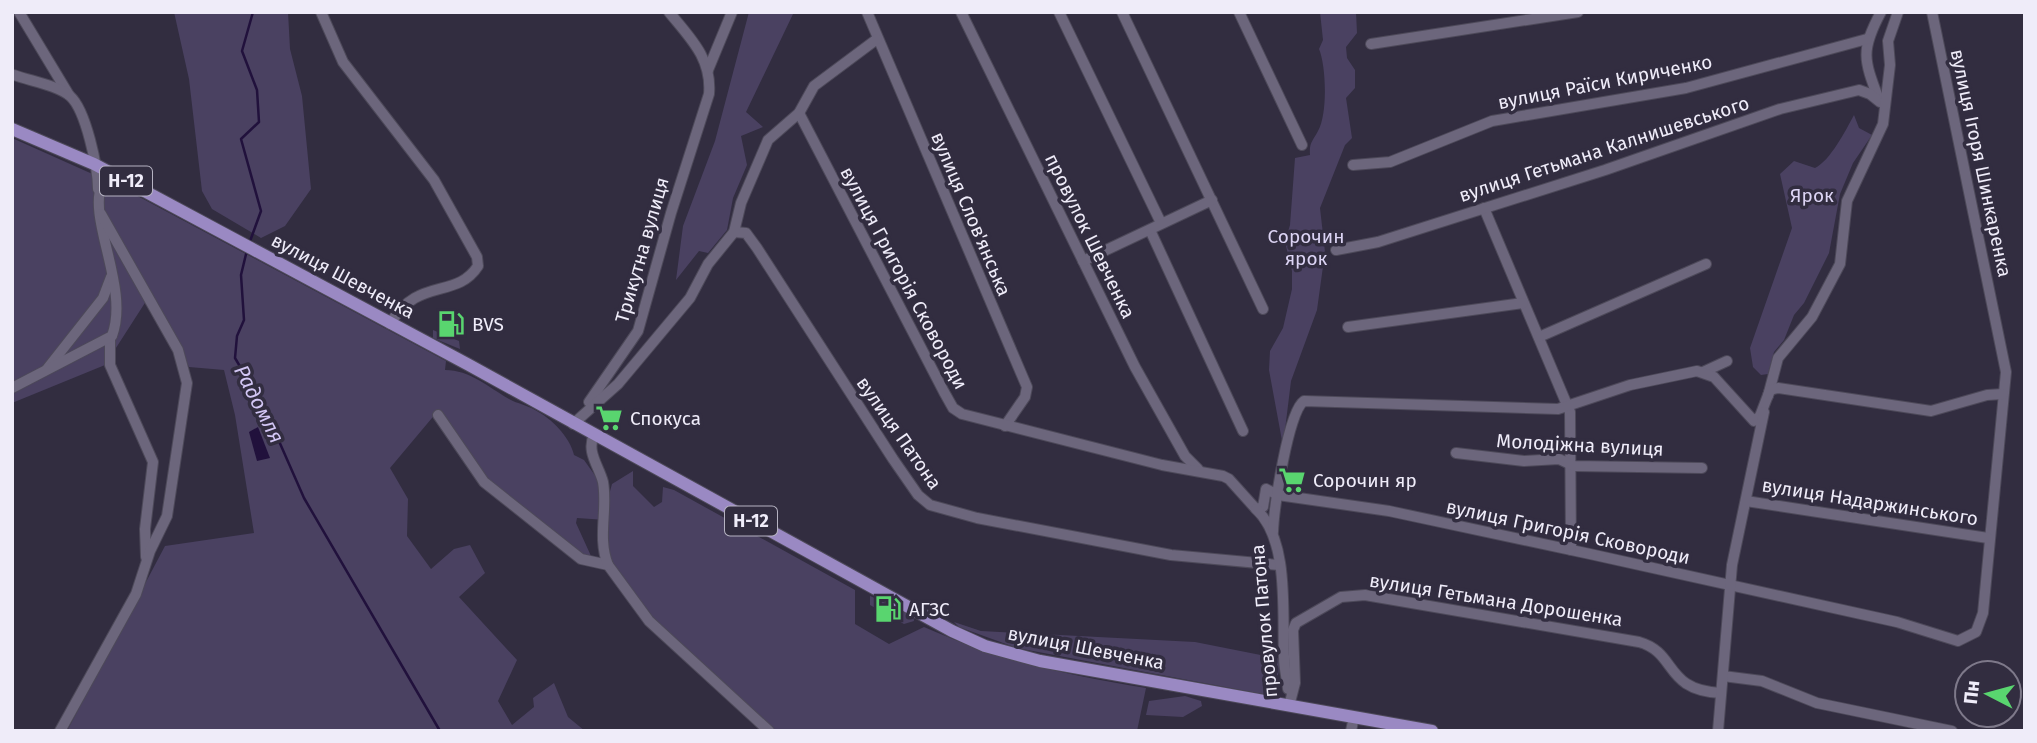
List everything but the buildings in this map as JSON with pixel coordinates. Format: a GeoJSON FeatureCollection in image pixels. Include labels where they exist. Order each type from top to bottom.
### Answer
{"type":"FeatureCollection","features":[{"type":"Feature","properties":{"kind":"main road","name":"вулиця Шевченка"},"geometry":{"type":"LineString","coordinates":[[12,129],[119,177],[952,631],[985,646],[1041,662],[1432,731]]}},
{"type":"Feature","properties":{"kind":"street"},"geometry":{"type":"LineString","coordinates":[[19,12],[77,106],[94,164],[116,312],[110,338],[110,365],[153,463],[145,529],[146,564]]}},
{"type":"Feature","properties":{"kind":"street"},"geometry":{"type":"LineString","coordinates":[[321,12],[343,62],[434,180],[477,257],[478,266],[471,275],[453,285],[412,298],[400,307],[390,324]]}},
{"type":"Feature","properties":{"kind":"street"},"geometry":{"type":"LineString","coordinates":[[669,12],[700,50],[708,70]]}},
{"type":"Feature","properties":{"kind":"street","name":"Трикутна вулиця"},"geometry":{"type":"LineString","coordinates":[[573,424],[622,357],[643,319],[671,213],[705,108],[710,85],[708,70],[732,12]]}},
{"type":"Feature","properties":{"kind":"street","name":"вулиця Слов'янська"},"geometry":{"type":"LineString","coordinates":[[867,12],[1027,387],[1024,397],[1005,426]]}},
{"type":"Feature","properties":{"kind":"street","name":"провулок Шевченка"},"geometry":{"type":"LineString","coordinates":[[961,12],[1135,367],[1185,456],[1198,469]]}},
{"type":"Feature","properties":{"kind":"street"},"geometry":{"type":"LineString","coordinates":[[1059,12],[1161,223]]}},
{"type":"Feature","properties":{"kind":"street"},"geometry":{"type":"LineString","coordinates":[[1122,12],[1264,309]]}},
{"type":"Feature","properties":{"kind":"street"},"geometry":{"type":"LineString","coordinates":[[1239,12],[1302,145]]}},
{"type":"Feature","properties":{"kind":"street"},"geometry":{"type":"LineString","coordinates":[[1371,44],[1578,12]]}},
{"type":"Feature","properties":{"kind":"street"},"geometry":{"type":"LineString","coordinates":[[1881,12],[1868,37],[1865,60],[1884,116]]}},
{"type":"Feature","properties":{"kind":"street"},"geometry":{"type":"LineString","coordinates":[[1718,731],[1730,585],[1778,358],[1812,317],[1840,264],[1847,201],[1880,133],[1884,116],[1890,65],[1888,41],[1898,12]]}},
{"type":"Feature","properties":{"kind":"street","name":"вулиця Ігоря Шинкаренка"},"geometry":{"type":"LineString","coordinates":[[1932,12],[2006,372],[1982,620],[1972,636],[1958,641]]}},
{"type":"Feature","properties":{"kind":"street"},"geometry":{"type":"LineString","coordinates":[[1868,37],[1888,41]]}},
{"type":"Feature","properties":{"kind":"street","name":"вулиця Раїси Кириченко"},"geometry":{"type":"LineString","coordinates":[[1353,165],[1390,162],[1492,121],[1686,88],[1868,37]]}},
{"type":"Feature","properties":{"kind":"street"},"geometry":{"type":"LineString","coordinates":[[573,424],[618,384],[677,317],[708,264],[734,232],[741,203],[763,146],[777,129],[799,113],[814,86],[877,39]]}},
{"type":"Feature","properties":{"kind":"street"},"geometry":{"type":"LineString","coordinates":[[14,75],[69,95]]}},
{"type":"Feature","properties":{"kind":"street","name":"вулиця Гетьмана Калнишевського"},"geometry":{"type":"LineString","coordinates":[[1336,250],[1378,242],[1815,100],[1859,90],[1880,102]]}},
{"type":"Feature","properties":{"kind":"street","name":"вулиця Григорія Сковороди"},"geometry":{"type":"LineString","coordinates":[[799,113],[951,405],[965,416],[1162,465],[1198,469],[1229,479],[1256,509]]}},
{"type":"Feature","properties":{"kind":"street"},"geometry":{"type":"LineString","coordinates":[[99,192],[105,181],[119,177]]}},
{"type":"Feature","properties":{"kind":"street"},"geometry":{"type":"LineString","coordinates":[[1083,261],[1212,200]]}},
{"type":"Feature","properties":{"kind":"street"},"geometry":{"type":"LineString","coordinates":[[1484,208],[1570,412],[1572,550]]}},
{"type":"Feature","properties":{"kind":"street"},"geometry":{"type":"LineString","coordinates":[[60,731],[123,618],[170,507],[186,371],[178,350],[100,214]]}},
{"type":"Feature","properties":{"kind":"street"},"geometry":{"type":"LineString","coordinates":[[1150,230],[1243,431]]}},
{"type":"Feature","properties":{"kind":"street","name":"вулиця Патона"},"geometry":{"type":"LineString","coordinates":[[734,232],[746,233],[757,248],[862,414],[925,502],[960,515],[1090,541],[1171,555],[1279,565]]}},
{"type":"Feature","properties":{"kind":"street"},"geometry":{"type":"LineString","coordinates":[[1539,337],[1706,264]]}},
{"type":"Feature","properties":{"kind":"street"},"geometry":{"type":"LineString","coordinates":[[44,373],[103,298],[110,285],[111,267]]}},
{"type":"Feature","properties":{"kind":"street"},"geometry":{"type":"LineString","coordinates":[[1348,327],[1523,303]]}},
{"type":"Feature","properties":{"kind":"street"},"geometry":{"type":"LineString","coordinates":[[13,389],[110,338]]}},
{"type":"Feature","properties":{"kind":"street"},"geometry":{"type":"LineString","coordinates":[[1256,509],[1263,507],[1266,489],[1276,479],[1285,457],[1296,410],[1304,401],[1519,409],[1567,407],[1630,385],[1703,372],[1727,361]]}},
{"type":"Feature","properties":{"kind":"street"},"geometry":{"type":"LineString","coordinates":[[1703,372],[1720,383],[1754,421],[1760,416],[1770,390]]}},
{"type":"Feature","properties":{"kind":"street"},"geometry":{"type":"LineString","coordinates":[[1770,390],[1780,388],[1931,411],[1987,395],[2003,394]]}},
{"type":"Feature","properties":{"kind":"street"},"geometry":{"type":"LineString","coordinates":[[438,415],[484,482],[581,559],[608,565]]}},
{"type":"Feature","properties":{"kind":"street"},"geometry":{"type":"LineString","coordinates":[[594,435],[590,445],[603,484],[602,547],[608,565],[649,621],[769,731]]}},
{"type":"Feature","properties":{"kind":"street","name":"Молодіжна вулиця"},"geometry":{"type":"LineString","coordinates":[[1456,453],[1509,460],[1569,462],[1574,466],[1702,468]]}},
{"type":"Feature","properties":{"kind":"street","name":"провулок Патона"},"geometry":{"type":"LineString","coordinates":[[1280,705],[1279,565],[1273,532],[1285,457]]}},
{"type":"Feature","properties":{"kind":"street","name":"вулиця Григорія Сковороди"},"geometry":{"type":"LineString","coordinates":[[1266,489],[1278,495],[1389,511],[1572,550],[1905,624],[1958,641]]}},
{"type":"Feature","properties":{"kind":"street","name":"вулиця Надаржинського"},"geometry":{"type":"LineString","coordinates":[[1746,501],[1988,538]]}},
{"type":"Feature","properties":{"kind":"street","name":"провулок Патона"},"geometry":{"type":"LineString","coordinates":[[1256,509],[1273,532]]}},
{"type":"Feature","properties":{"kind":"street","name":"вулиця Гетьмана Дорошенка"},"geometry":{"type":"LineString","coordinates":[[1280,705],[1295,684],[1293,630],[1296,623],[1341,597],[1365,594],[1644,644],[1655,650],[1685,685],[1721,693]]}},
{"type":"Feature","properties":{"kind":"street"},"geometry":{"type":"LineString","coordinates":[[1723,676],[1762,681],[1817,702],[1952,731]]}},
{"type":"Feature","properties":{"kind":"street"},"geometry":{"type":"LineString","coordinates":[[1350,731],[1354,717]]}},
{"type":"Feature","properties":{"kind":"green space"},"geometry":{"type":"Polygon","coordinates":[[[174,12],[288,12],[290,49],[302,96],[311,189],[285,226],[261,238],[212,209],[202,191],[189,79],[174,12]]]}},
{"type":"Feature","properties":{"kind":"green space"},"geometry":{"type":"Polygon","coordinates":[[[749,12],[794,12],[746,112],[763,127],[741,136],[747,165],[733,198],[727,230],[708,253],[699,251],[676,280],[683,226],[715,141],[749,12]]]}},
{"type":"Feature","properties":{"kind":"green space","name":"Сорочин ярок"},"geometry":{"type":"Polygon","coordinates":[[[1320,12],[1356,12],[1357,33],[1346,47],[1347,58],[1355,70],[1355,88],[1346,98],[1352,138],[1345,145],[1320,208],[1325,252],[1317,310],[1291,381],[1283,446],[1269,370],[1270,351],[1283,328],[1292,289],[1292,271],[1285,242],[1290,225],[1295,158],[1310,155],[1311,144],[1323,113],[1325,90],[1319,49],[1323,40],[1320,12]]]}},
{"type":"Feature","properties":{"kind":"green space","name":"Ярок"},"geometry":{"type":"Polygon","coordinates":[[[1854,115],[1859,128],[1872,135],[1853,163],[1840,194],[1829,253],[1804,303],[1794,315],[1784,340],[1774,352],[1768,374],[1761,375],[1753,367],[1750,348],[1792,228],[1780,174],[1794,161],[1815,168],[1821,164],[1854,115]]]}},
{"type":"Feature","properties":{"kind":"green space"},"geometry":{"type":"Polygon","coordinates":[[[12,138],[117,185],[446,361],[445,370],[471,376],[509,399],[541,413],[559,429],[574,455],[584,460],[609,495],[612,484],[633,471],[633,486],[654,507],[662,502],[663,487],[674,490],[855,590],[855,624],[889,644],[924,627],[1033,665],[1146,688],[1137,731],[773,731],[671,637],[638,602],[609,560],[606,520],[577,518],[576,523],[591,556],[581,555],[487,481],[452,428],[437,412],[390,468],[408,499],[407,536],[431,569],[454,549],[470,545],[485,573],[459,597],[517,660],[498,701],[512,725],[534,707],[533,698],[554,683],[568,717],[585,731],[67,731],[165,546],[254,533],[235,415],[224,370],[189,367],[150,295],[105,365],[12,403],[12,138]]]}},
{"type":"Feature","properties":{"kind":"green space"},"geometry":{"type":"Polygon","coordinates":[[[433,330],[459,341],[460,349],[433,338],[433,330]]]}},
{"type":"Feature","properties":{"kind":"green space"},"geometry":{"type":"Polygon","coordinates":[[[870,596],[913,615],[914,621],[904,624],[870,605],[870,596]]]}},
{"type":"Feature","properties":{"kind":"green space"},"geometry":{"type":"Polygon","coordinates":[[[954,622],[981,631],[1195,642],[1281,659],[1274,696],[1017,648],[959,627],[954,622]]]}},
{"type":"Feature","properties":{"kind":"green space"},"geometry":{"type":"Polygon","coordinates":[[[1185,696],[1201,701],[1202,706],[1183,717],[1146,715],[1149,701],[1185,696]]]}},
{"type":"Feature","properties":{"kind":"shaded area"},"geometry":{"type":"Polygon","coordinates":[[[258,427],[270,458],[257,461],[249,432],[258,427]]]}},
{"type":"Feature","properties":{"kind":"waterway","name":"Радомля"},"geometry":{"type":"LineString","coordinates":[[249,244],[261,211],[241,139],[259,122],[257,90],[242,51],[253,12]]}},
{"type":"Feature","properties":{"kind":"waterway","name":"Радомля"},"geometry":{"type":"LineString","coordinates":[[247,250],[241,275],[244,320],[237,336],[235,358],[264,407],[304,498],[440,731]]}},
{"type":"Feature","properties":{"kind":"place","name":"BVS"},"geometry":{"type":"Point","coordinates":[451,324]}},
{"type":"Feature","properties":{"kind":"place","name":"Спокуса"},"geometry":{"type":"Point","coordinates":[609,418]}},
{"type":"Feature","properties":{"kind":"place","name":"Сорочин яр"},"geometry":{"type":"Point","coordinates":[1292,480]}},
{"type":"Feature","properties":{"kind":"place","name":"АГЗС"},"geometry":{"type":"Point","coordinates":[888,609]}}]}
